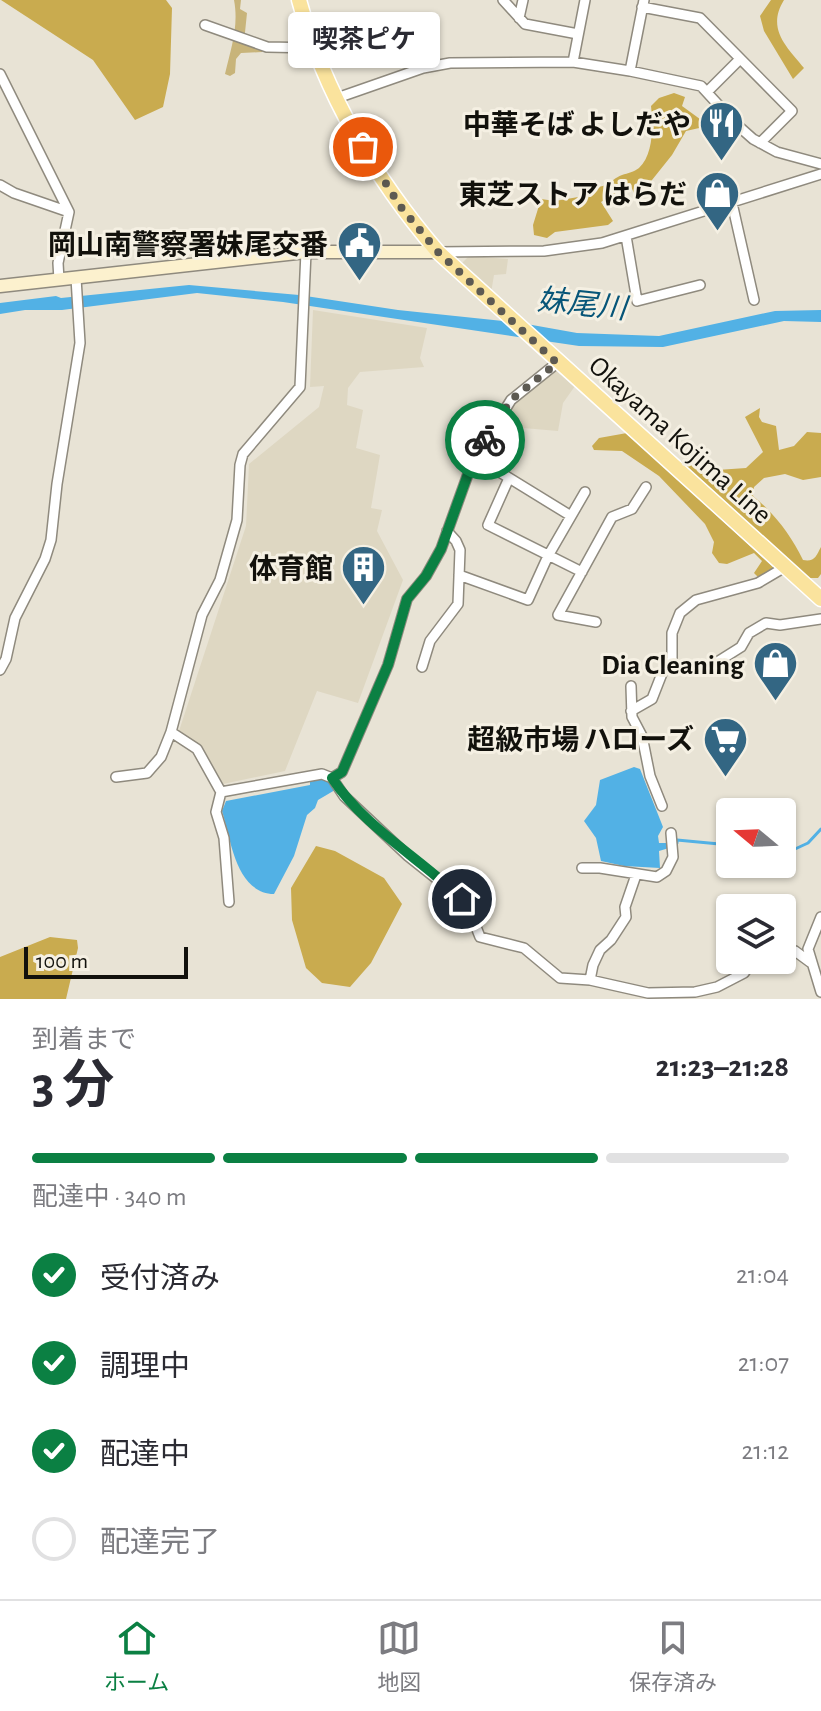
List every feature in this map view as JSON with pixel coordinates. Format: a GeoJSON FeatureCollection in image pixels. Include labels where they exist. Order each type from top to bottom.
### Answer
{"type":"FeatureCollection","features":[{"type":"Feature","properties":{"kind":"main road","name":"Okayama Kojima Line"},"geometry":{"type":"LineString","coordinates":[[299,0],[350,126],[400,206],[438,252],[821,599]]}},
{"type":"Feature","properties":{"kind":"main road"},"geometry":{"type":"LineString","coordinates":[[0,286],[59,280],[76,283],[306,252],[438,252]]}},
{"type":"Feature","properties":{"kind":"street"},"geometry":{"type":"LineString","coordinates":[[503,0],[525,24],[578,34]]}},
{"type":"Feature","properties":{"kind":"street"},"geometry":{"type":"LineString","coordinates":[[519,18],[523,0]]}},
{"type":"Feature","properties":{"kind":"street"},"geometry":{"type":"LineString","coordinates":[[573,62],[585,0]]}},
{"type":"Feature","properties":{"kind":"street"},"geometry":{"type":"LineString","coordinates":[[630,71],[643,4],[700,18],[792,111],[760,143]]}},
{"type":"Feature","properties":{"kind":"street"},"geometry":{"type":"LineString","coordinates":[[205,25],[267,47],[316,48]]}},
{"type":"Feature","properties":{"kind":"street"},"geometry":{"type":"LineString","coordinates":[[707,92],[740,59]]}},
{"type":"Feature","properties":{"kind":"street"},"geometry":{"type":"LineString","coordinates":[[337,98],[423,68],[450,63],[573,62],[701,86],[735,123],[760,143],[777,152],[821,164]]}},
{"type":"Feature","properties":{"kind":"street"},"geometry":{"type":"LineString","coordinates":[[0,74],[69,212],[58,263],[59,280]]}},
{"type":"Feature","properties":{"kind":"street"},"geometry":{"type":"LineString","coordinates":[[438,252],[544,251],[602,243],[821,174]]}},
{"type":"Feature","properties":{"kind":"street"},"geometry":{"type":"LineString","coordinates":[[0,185],[69,212]]}},
{"type":"Feature","properties":{"kind":"street"},"geometry":{"type":"LineString","coordinates":[[732,203],[754,300]]}},
{"type":"Feature","properties":{"kind":"street"},"geometry":{"type":"LineString","coordinates":[[626,236],[637,301],[700,285]]}},
{"type":"Feature","properties":{"kind":"street"},"geometry":{"type":"LineString","coordinates":[[116,777],[147,773],[161,757],[171,732],[202,615],[220,580],[237,520],[243,454],[300,387],[306,252]]}},
{"type":"Feature","properties":{"kind":"street"},"geometry":{"type":"LineString","coordinates":[[0,670],[6,659],[15,618],[45,559],[51,540],[80,343],[76,283]]}},
{"type":"Feature","properties":{"kind":"street"},"geometry":{"type":"LineString","coordinates":[[332,778],[342,772],[388,665],[407,599],[426,576],[475,457],[511,400],[557,363]]}},
{"type":"Feature","properties":{"kind":"street"},"geometry":{"type":"LineString","coordinates":[[475,457],[571,516]]}},
{"type":"Feature","properties":{"kind":"street"},"geometry":{"type":"LineString","coordinates":[[509,478],[488,525],[582,572]]}},
{"type":"Feature","properties":{"kind":"street"},"geometry":{"type":"LineString","coordinates":[[596,622],[558,615],[612,517],[632,509],[646,487]]}},
{"type":"Feature","properties":{"kind":"street"},"geometry":{"type":"LineString","coordinates":[[459,575],[528,600],[548,556],[585,492]]}},
{"type":"Feature","properties":{"kind":"street"},"geometry":{"type":"LineString","coordinates":[[422,667],[430,641],[458,604],[460,550],[447,531]]}},
{"type":"Feature","properties":{"kind":"street"},"geometry":{"type":"LineString","coordinates":[[631,711],[652,699],[663,671],[672,659],[672,633],[680,613],[696,600],[758,583],[785,567]]}},
{"type":"Feature","properties":{"kind":"street"},"geometry":{"type":"LineString","coordinates":[[706,669],[741,647],[749,633],[766,623],[780,625],[821,619]]}},
{"type":"Feature","properties":{"kind":"street"},"geometry":{"type":"LineString","coordinates":[[631,686],[631,711],[642,736],[650,776],[662,806]]}},
{"type":"Feature","properties":{"kind":"street"},"geometry":{"type":"LineString","coordinates":[[171,732],[197,749],[221,792],[216,812],[224,838],[229,902]]}},
{"type":"Feature","properties":{"kind":"street"},"geometry":{"type":"LineString","coordinates":[[221,792],[322,774],[332,778],[344,796],[408,856],[462,899],[480,937],[524,948],[560,978],[590,980],[648,993],[695,992],[742,974]]}},
{"type":"Feature","properties":{"kind":"street"},"geometry":{"type":"LineString","coordinates":[[582,868],[657,877],[666,871],[673,857],[671,840]]}},
{"type":"Feature","properties":{"kind":"street"},"geometry":{"type":"LineString","coordinates":[[590,980],[600,950],[617,933],[626,917],[625,907],[636,875]]}},
{"type":"Feature","properties":{"kind":"street"},"geometry":{"type":"LineString","coordinates":[[821,917],[810,944],[810,962],[821,992]]}},
{"type":"Feature","properties":{"kind":"street"},"geometry":{"type":"LineString","coordinates":[[810,944],[821,943]]}},
{"type":"Feature","properties":{"kind":"street"},"geometry":{"type":"LineString","coordinates":[[796,952],[810,962]]}},
{"type":"Feature","properties":{"kind":"shaded area"},"geometry":{"type":"Polygon","coordinates":[[[1,0],[166,0],[172,8],[170,74],[163,107],[135,120],[93,60],[1,0]]]}},
{"type":"Feature","properties":{"kind":"shaded area"},"geometry":{"type":"Polygon","coordinates":[[[234,0],[241,0],[240,9],[247,13],[244,42],[263,49],[262,52],[241,53],[236,59],[235,73],[230,76],[225,74],[235,28],[234,0]]]}},
{"type":"Feature","properties":{"kind":"shaded area"},"geometry":{"type":"Polygon","coordinates":[[[771,0],[784,0],[779,10],[778,29],[785,45],[804,68],[793,79],[764,31],[760,16],[771,0]]]}},
{"type":"Feature","properties":{"kind":"shaded area"},"geometry":{"type":"Polygon","coordinates":[[[674,93],[685,97],[682,106],[704,122],[709,119],[708,126],[686,131],[672,155],[644,190],[646,197],[636,198],[630,184],[601,202],[613,221],[608,225],[555,232],[547,238],[534,235],[533,225],[541,199],[555,201],[590,195],[593,187],[606,185],[639,168],[650,147],[651,106],[659,98],[674,93]]]}},
{"type":"Feature","properties":{"kind":"shaded area"},"geometry":{"type":"Polygon","coordinates":[[[469,256],[508,259],[506,274],[494,275],[491,293],[462,263],[469,256]]]}},
{"type":"Feature","properties":{"kind":"shaded area"},"geometry":{"type":"Polygon","coordinates":[[[313,310],[427,328],[420,358],[424,367],[360,372],[348,388],[347,405],[363,410],[356,448],[380,455],[371,508],[382,510],[377,531],[403,580],[358,703],[317,691],[285,771],[223,784],[202,746],[179,731],[246,526],[249,464],[319,407],[324,386],[310,387],[313,310]]]}},
{"type":"Feature","properties":{"kind":"shaded area"},"geometry":{"type":"Polygon","coordinates":[[[557,369],[575,386],[563,403],[558,431],[523,428],[510,406],[557,369]]]}},
{"type":"Feature","properties":{"kind":"shaded area"},"geometry":{"type":"Polygon","coordinates":[[[760,408],[762,422],[776,426],[779,450],[794,446],[807,432],[821,433],[821,477],[803,480],[785,474],[764,478],[754,487],[753,496],[781,525],[803,560],[813,559],[821,547],[821,574],[818,578],[809,578],[673,459],[717,470],[746,468],[763,452],[745,417],[760,408]]]}},
{"type":"Feature","properties":{"kind":"shaded area"},"geometry":{"type":"Polygon","coordinates":[[[627,433],[775,569],[759,578],[754,573],[762,561],[754,553],[727,564],[719,563],[712,553],[714,542],[705,524],[659,476],[622,451],[594,450],[592,446],[599,438],[627,433]]]}},
{"type":"Feature","properties":{"kind":"shaded area"},"geometry":{"type":"Polygon","coordinates":[[[316,846],[335,851],[384,878],[402,904],[371,963],[350,987],[322,983],[306,968],[292,920],[291,888],[316,846]]]}},
{"type":"Feature","properties":{"kind":"shaded area"},"geometry":{"type":"Polygon","coordinates":[[[50,937],[77,940],[78,948],[66,999],[0,999],[0,957],[50,937]]]}},
{"type":"Feature","properties":{"kind":"water","name":"妹尾川"},"geometry":{"type":"Polygon","coordinates":[[[189,285],[299,295],[577,333],[659,336],[775,311],[821,310],[821,322],[784,321],[663,347],[579,346],[283,302],[197,293],[62,310],[0,314],[0,303],[189,285]]]}},
{"type":"Feature","properties":{"kind":"water"},"geometry":{"type":"Polygon","coordinates":[[[634,767],[640,769],[663,827],[658,836],[659,843],[668,843],[669,848],[659,851],[660,868],[601,861],[596,838],[584,821],[596,805],[600,780],[634,767]]]}},
{"type":"Feature","properties":{"kind":"water"},"geometry":{"type":"Polygon","coordinates":[[[322,778],[331,780],[335,790],[318,800],[307,815],[294,856],[274,894],[251,885],[232,850],[222,811],[226,801],[310,785],[310,782],[322,778]]]}},
{"type":"Feature","properties":{"kind":"waterway"},"geometry":{"type":"LineString","coordinates":[[796,849],[808,843],[821,829]]}},
{"type":"Feature","properties":{"kind":"waterway"},"geometry":{"type":"LineString","coordinates":[[673,844],[677,840],[716,844]]}},
{"type":"Feature","properties":{"kind":"way so far"},"geometry":{"type":"LineString","coordinates":[[363,147],[400,206],[438,252],[557,363],[511,400],[485,440]]}},
{"type":"Feature","properties":{"kind":"place","name":"喫茶ピケ"},"geometry":{"type":"Point","coordinates":[363,147]}},
{"type":"Feature","properties":{"kind":"place","name":"中華そば よしだや"},"geometry":{"type":"Point","coordinates":[722,163]}},
{"type":"Feature","properties":{"kind":"place","name":"東芝ストア はらだ"},"geometry":{"type":"Point","coordinates":[718,233]}},
{"type":"Feature","properties":{"kind":"place","name":"岡山南警察署妹尾交番"},"geometry":{"type":"Point","coordinates":[359,283]}},
{"type":"Feature","properties":{"kind":"place","name":"体育館"},"geometry":{"type":"Point","coordinates":[364,607]}},
{"type":"Feature","properties":{"kind":"place","name":"Dia Cleaning"},"geometry":{"type":"Point","coordinates":[775,703]}},
{"type":"Feature","properties":{"kind":"place","name":"超級市場 ハローズ"},"geometry":{"type":"Point","coordinates":[725,778]}},
{"type":"Feature","properties":{"kind":"route"},"geometry":{"type":"LineString","coordinates":[[462,899],[408,856],[344,796],[332,778],[342,772],[388,665],[407,599],[426,576],[441,549],[472,463],[485,440]]}}]}
